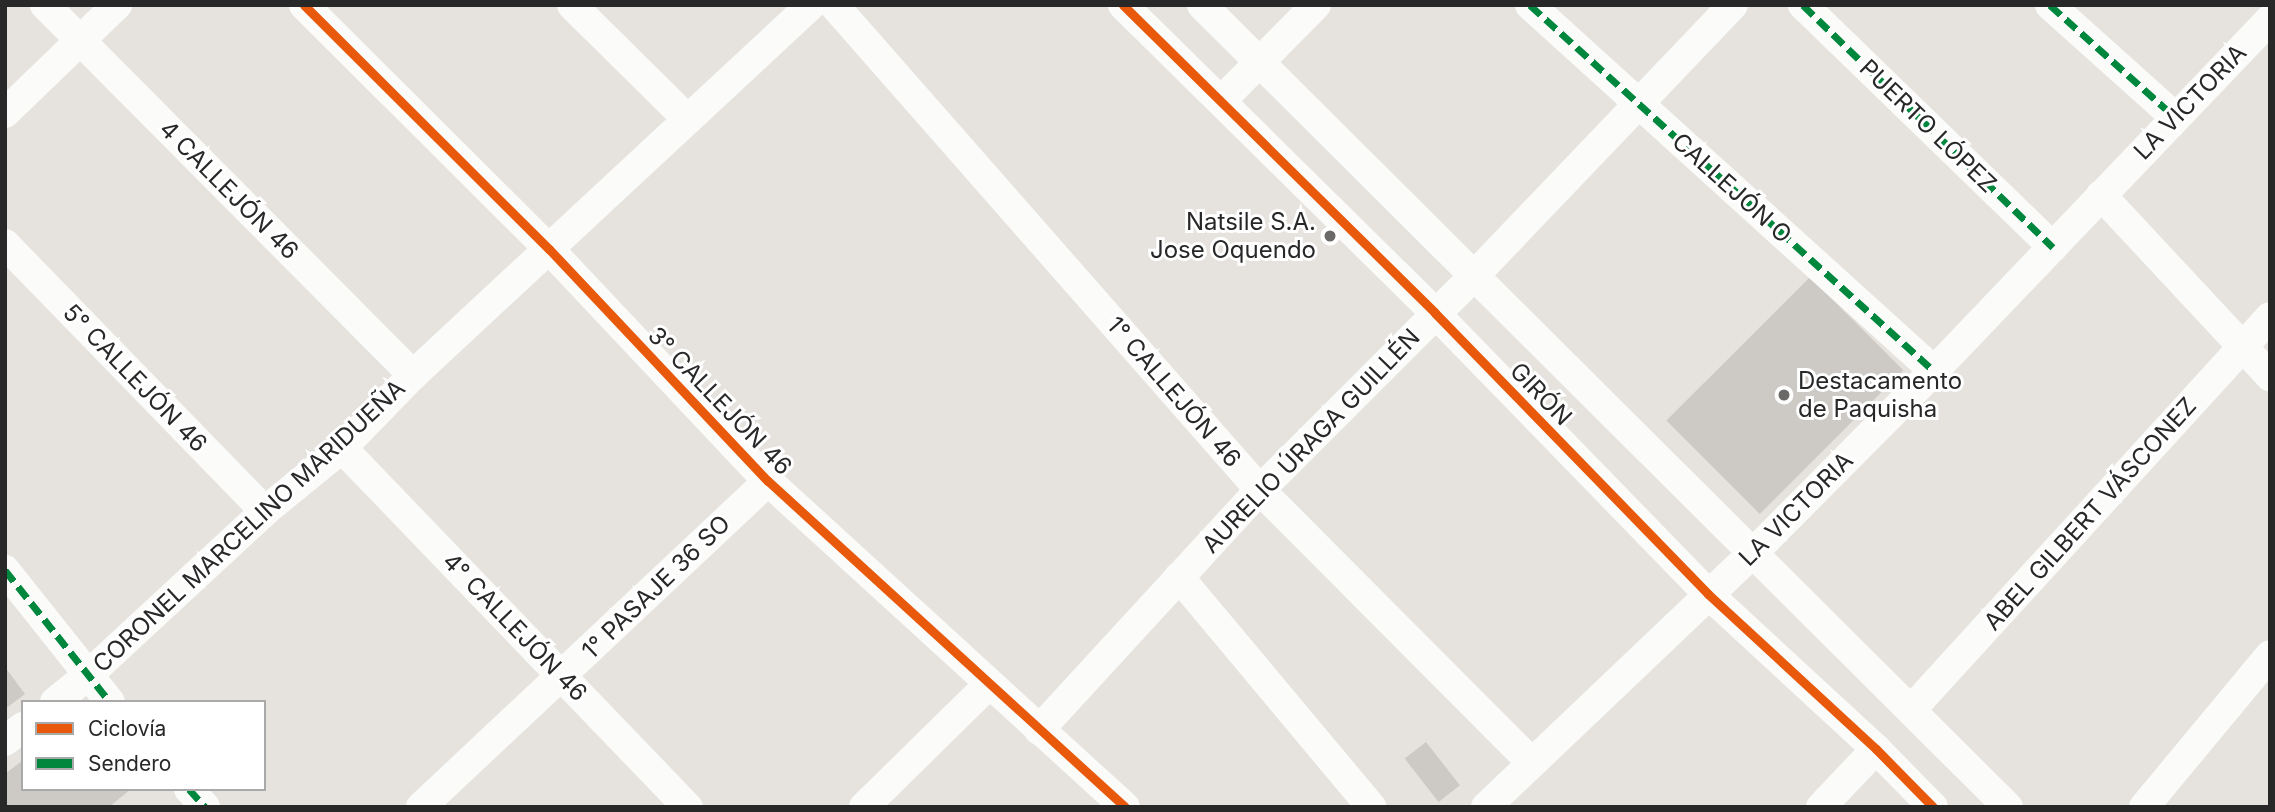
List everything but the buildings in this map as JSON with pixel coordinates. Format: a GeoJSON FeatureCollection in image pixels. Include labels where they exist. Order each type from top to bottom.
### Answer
{"type":"FeatureCollection","features":[{"type":"Feature","properties":{"kind":"street","name":"4 CALLEJÓN 46"},"geometry":{"type":"LineString","coordinates":[[45,5],[413,375]]}},
{"type":"Feature","properties":{"kind":"street"},"geometry":{"type":"LineString","coordinates":[[5,113],[117,5]]}},
{"type":"Feature","properties":{"kind":"street","name":"3° CALLEJÓN 46"},"geometry":{"type":"LineString","coordinates":[[304,5],[549,249],[768,481],[1125,807]]}},
{"type":"Feature","properties":{"kind":"street"},"geometry":{"type":"LineString","coordinates":[[572,5],[687,119]]}},
{"type":"Feature","properties":{"kind":"street","name":"CORONEL MARCELINO MARIDUEÑA"},"geometry":{"type":"LineString","coordinates":[[57,700],[265,512],[342,448],[413,375],[811,5]]}},
{"type":"Feature","properties":{"kind":"street","name":"1° CALLEJÓN 46"},"geometry":{"type":"LineString","coordinates":[[834,5],[1260,490],[1532,763]]}},
{"type":"Feature","properties":{"kind":"street","name":"GIRÓN"},"geometry":{"type":"LineString","coordinates":[[1124,5],[1435,313],[1708,594],[1876,749],[1933,807]]}},
{"type":"Feature","properties":{"kind":"street","name":"GIRÓN"},"geometry":{"type":"LineString","coordinates":[[1202,5],[2008,807]]}},
{"type":"Feature","properties":{"kind":"street"},"geometry":{"type":"LineString","coordinates":[[1221,101],[1316,5]]}},
{"type":"Feature","properties":{"kind":"street","name":"CALLEJÓN O"},"geometry":{"type":"LineString","coordinates":[[1530,5],[1934,372]]}},
{"type":"Feature","properties":{"kind":"street","name":"AURELIO ÚRAGA GUILLÉN"},"geometry":{"type":"LineString","coordinates":[[1039,730],[1260,490],[1473,277],[1733,5]]}},
{"type":"Feature","properties":{"kind":"street","name":"PUERTO LÓPEZ"},"geometry":{"type":"LineString","coordinates":[[1802,5],[2053,247]]}},
{"type":"Feature","properties":{"kind":"street"},"geometry":{"type":"LineString","coordinates":[[2050,5],[2175,117]]}},
{"type":"Feature","properties":{"kind":"street","name":"LA VICTORIA"},"geometry":{"type":"LineString","coordinates":[[1486,807],[1752,553],[1934,372],[2270,19]]}},
{"type":"Feature","properties":{"kind":"street"},"geometry":{"type":"LineString","coordinates":[[2101,195],[2270,376]]}},
{"type":"Feature","properties":{"kind":"street","name":"5° CALLEJÓN 46"},"geometry":{"type":"LineString","coordinates":[[5,244],[265,512]]}},
{"type":"Feature","properties":{"kind":"street","name":"ABEL GILBERT VÁSCONEZ"},"geometry":{"type":"LineString","coordinates":[[1911,710],[2270,317]]}},
{"type":"Feature","properties":{"kind":"street","name":"4° CALLEJÓN 46"},"geometry":{"type":"LineString","coordinates":[[342,448],[688,807]]}},
{"type":"Feature","properties":{"kind":"street","name":"1° PASAJE 36 SO"},"geometry":{"type":"LineString","coordinates":[[421,807],[768,481]]}},
{"type":"Feature","properties":{"kind":"street"},"geometry":{"type":"LineString","coordinates":[[5,570],[108,700]]}},
{"type":"Feature","properties":{"kind":"street"},"geometry":{"type":"LineString","coordinates":[[1179,577],[1371,807]]}},
{"type":"Feature","properties":{"kind":"street"},"geometry":{"type":"LineString","coordinates":[[2144,807],[2270,655]]}},
{"type":"Feature","properties":{"kind":"street"},"geometry":{"type":"LineString","coordinates":[[864,807],[989,684]]}},
{"type":"Feature","properties":{"kind":"street"},"geometry":{"type":"LineString","coordinates":[[5,741],[21,729]]}},
{"type":"Feature","properties":{"kind":"street"},"geometry":{"type":"LineString","coordinates":[[1821,807],[1876,749]]}},
{"type":"Feature","properties":{"kind":"street"},"geometry":{"type":"LineString","coordinates":[[191,791],[205,807]]}},
{"type":"Feature","properties":{"kind":"marked path"},"geometry":{"type":"LineString","coordinates":[[1530,5],[1934,371]]}},
{"type":"Feature","properties":{"kind":"marked path"},"geometry":{"type":"LineString","coordinates":[[1803,5],[2053,247]]}},
{"type":"Feature","properties":{"kind":"marked path"},"geometry":{"type":"LineString","coordinates":[[2050,5],[2175,117]]}},
{"type":"Feature","properties":{"kind":"marked path"},"geometry":{"type":"LineString","coordinates":[[5,570],[108,700]]}},
{"type":"Feature","properties":{"kind":"marked path"},"geometry":{"type":"LineString","coordinates":[[191,791],[205,807]]}},
{"type":"Feature","properties":{"kind":"cycle path"},"geometry":{"type":"LineString","coordinates":[[304,5],[549,249],[768,481],[1125,807]]}},
{"type":"Feature","properties":{"kind":"cycle path"},"geometry":{"type":"LineString","coordinates":[[1123,5],[1435,313],[1708,594],[1876,749],[1933,807]]}},
{"type":"Feature","properties":{"kind":"place","name":"Natsile S.A. Jose Oquendo"},"geometry":{"type":"Point","coordinates":[1330,236]}},
{"type":"Feature","properties":{"kind":"place","name":"Destacamento de Paquisha"},"geometry":{"type":"Point","coordinates":[1784,395]}}]}
